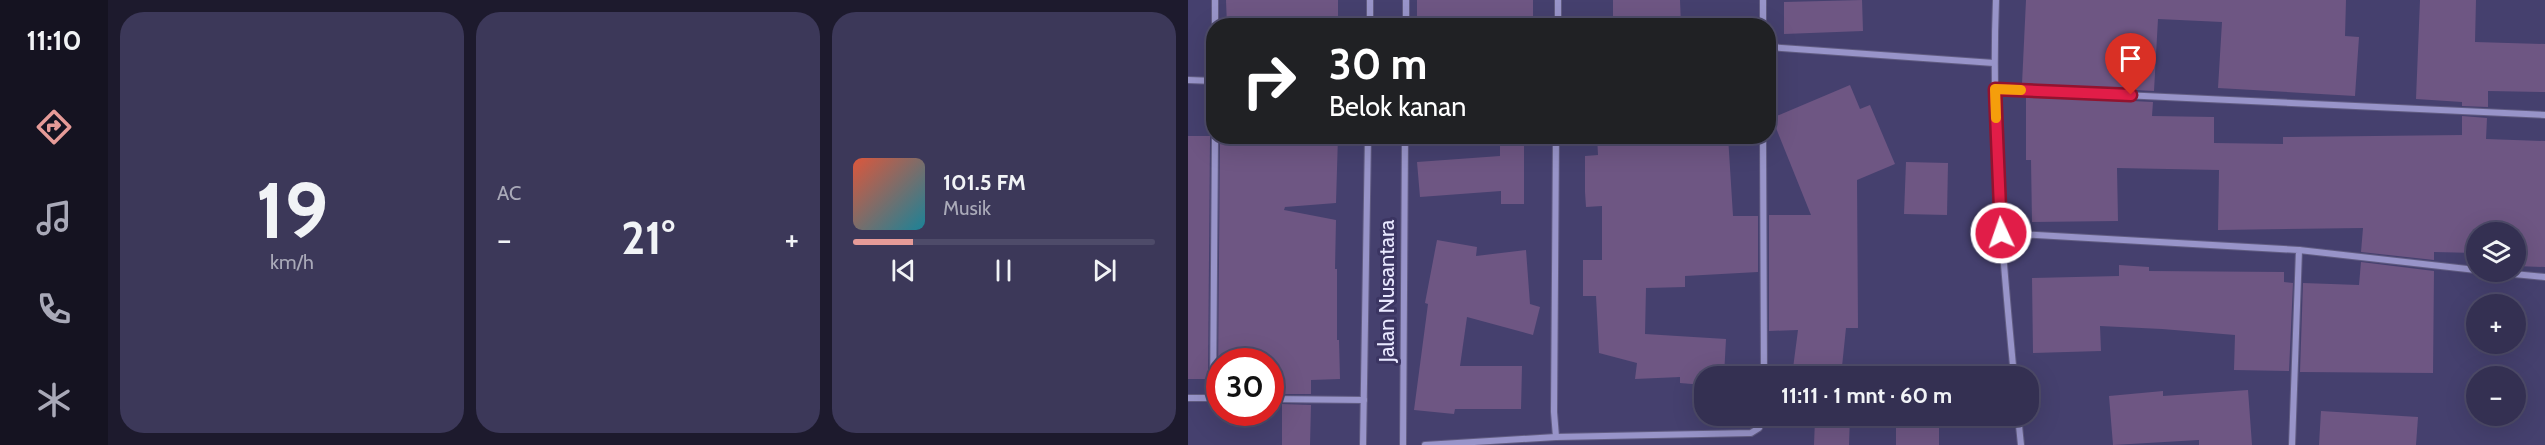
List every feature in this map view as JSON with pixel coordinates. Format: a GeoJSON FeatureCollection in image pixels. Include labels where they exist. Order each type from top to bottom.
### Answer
{"type":"FeatureCollection","features":[{"type":"Feature","properties":{"kind":"street"},"geometry":{"type":"LineString","coordinates":[[1215,0],[1215,18]]}},
{"type":"Feature","properties":{"kind":"street"},"geometry":{"type":"LineString","coordinates":[[1370,0],[1370,18]]}},
{"type":"Feature","properties":{"kind":"street"},"geometry":{"type":"LineString","coordinates":[[1406,0],[1406,18]]}},
{"type":"Feature","properties":{"kind":"street"},"geometry":{"type":"LineString","coordinates":[[1558,0],[1558,18]]}},
{"type":"Feature","properties":{"kind":"street"},"geometry":{"type":"LineString","coordinates":[[1763,0],[1763,18]]}},
{"type":"Feature","properties":{"kind":"street"},"geometry":{"type":"LineString","coordinates":[[1996,0],[1994,63],[2001,233],[2013,366]]}},
{"type":"Feature","properties":{"kind":"street"},"geometry":{"type":"LineString","coordinates":[[1776,48],[1994,63]]}},
{"type":"Feature","properties":{"kind":"street"},"geometry":{"type":"LineString","coordinates":[[1188,80],[1206,81]]}},
{"type":"Feature","properties":{"kind":"street"},"geometry":{"type":"LineString","coordinates":[[1995,89],[2545,115]]}},
{"type":"Feature","properties":{"kind":"street"},"geometry":{"type":"LineString","coordinates":[[1215,144],[1216,348]]}},
{"type":"Feature","properties":{"kind":"street"},"geometry":{"type":"LineString","coordinates":[[1363,445],[1368,144]]}},
{"type":"Feature","properties":{"kind":"street","name":"Jalan Nusantara"},"geometry":{"type":"LineString","coordinates":[[1403,445],[1405,144]]}},
{"type":"Feature","properties":{"kind":"street"},"geometry":{"type":"LineString","coordinates":[[1556,144],[1554,412],[1556,436]]}},
{"type":"Feature","properties":{"kind":"street"},"geometry":{"type":"LineString","coordinates":[[1763,144],[1764,366]]}},
{"type":"Feature","properties":{"kind":"street"},"geometry":{"type":"LineString","coordinates":[[2001,233],[2299,250],[2466,269]]}},
{"type":"Feature","properties":{"kind":"street"},"geometry":{"type":"LineString","coordinates":[[2292,445],[2299,250]]}},
{"type":"Feature","properties":{"kind":"street"},"geometry":{"type":"LineString","coordinates":[[2526,275],[2545,277]]}},
{"type":"Feature","properties":{"kind":"street"},"geometry":{"type":"LineString","coordinates":[[1188,398],[1206,398]]}},
{"type":"Feature","properties":{"kind":"street"},"geometry":{"type":"LineString","coordinates":[[1284,399],[1364,400]]}},
{"type":"Feature","properties":{"kind":"street"},"geometry":{"type":"LineString","coordinates":[[1425,445],[1556,436],[1751,432],[1760,426]]}},
{"type":"Feature","properties":{"kind":"street"},"geometry":{"type":"LineString","coordinates":[[2019,426],[2021,445]]}},
{"type":"Feature","properties":{"kind":"building"},"geometry":{"type":"Polygon","coordinates":[[[1226,0],[1338,0],[1338,18],[1227,18],[1226,0]]]}},
{"type":"Feature","properties":{"kind":"building"},"geometry":{"type":"Polygon","coordinates":[[[1417,0],[1533,0],[1533,18],[1417,18],[1417,0]]]}},
{"type":"Feature","properties":{"kind":"building"},"geometry":{"type":"Polygon","coordinates":[[[1613,0],[1680,0],[1681,18],[1613,18],[1613,0]]]}},
{"type":"Feature","properties":{"kind":"building"},"geometry":{"type":"Polygon","coordinates":[[[1862,0],[1863,31],[1784,34],[1784,2],[1862,0]]]}},
{"type":"Feature","properties":{"kind":"building"},"geometry":{"type":"Polygon","coordinates":[[[2026,0],[2346,0],[2345,36],[2359,37],[2355,96],[2218,88],[2222,22],[2158,19],[2154,91],[2022,84],[2026,0]]]}},
{"type":"Feature","properties":{"kind":"building"},"geometry":{"type":"Polygon","coordinates":[[[2420,0],[2476,0],[2475,42],[2545,44],[2545,92],[2488,91],[2488,107],[2462,106],[2462,102],[2416,99],[2420,0]]]}},
{"type":"Feature","properties":{"kind":"building"},"geometry":{"type":"Polygon","coordinates":[[[1850,85],[1860,109],[1870,105],[1895,164],[1857,180],[1858,328],[1846,328],[1842,366],[1793,366],[1798,330],[1769,331],[1769,215],[1811,215],[1776,128],[1776,116],[1850,85]]]}},
{"type":"Feature","properties":{"kind":"building"},"geometry":{"type":"Polygon","coordinates":[[[2026,96],[2153,102],[2152,116],[2214,117],[2214,143],[2283,144],[2283,137],[2462,135],[2462,116],[2487,118],[2486,139],[2545,141],[2545,267],[2526,266],[2526,222],[2466,222],[2466,253],[2434,252],[2434,260],[2361,252],[2363,228],[2218,230],[2219,170],[2117,168],[2118,221],[2032,222],[2031,160],[2026,160],[2026,96]]]}},
{"type":"Feature","properties":{"kind":"building"},"geometry":{"type":"Polygon","coordinates":[[[1188,136],[1206,136],[1206,144],[1210,144],[1206,379],[1188,379],[1188,136]]]}},
{"type":"Feature","properties":{"kind":"building"},"geometry":{"type":"Polygon","coordinates":[[[1220,144],[1338,144],[1336,203],[1285,207],[1284,210],[1336,220],[1335,269],[1337,269],[1337,340],[1339,340],[1340,379],[1311,380],[1311,394],[1284,394],[1284,348],[1218,348],[1220,144]]]}},
{"type":"Feature","properties":{"kind":"building"},"geometry":{"type":"Polygon","coordinates":[[[1500,144],[1524,144],[1524,204],[1501,204],[1501,191],[1420,197],[1417,162],[1500,156],[1500,144]]]}},
{"type":"Feature","properties":{"kind":"building"},"geometry":{"type":"Polygon","coordinates":[[[1597,144],[1728,144],[1733,216],[1758,216],[1758,272],[1685,276],[1685,287],[1646,288],[1645,334],[1726,339],[1725,366],[1694,366],[1694,384],[1680,383],[1680,377],[1635,379],[1637,363],[1599,353],[1596,296],[1583,296],[1583,260],[1602,260],[1602,206],[1586,207],[1585,156],[1598,155],[1597,144]]]}},
{"type":"Feature","properties":{"kind":"building"},"geometry":{"type":"Polygon","coordinates":[[[1906,162],[1948,163],[1947,215],[1904,214],[1906,162]]]}},
{"type":"Feature","properties":{"kind":"building"},"geometry":{"type":"Polygon","coordinates":[[[1437,240],[1477,247],[1476,256],[1526,250],[1530,304],[1540,307],[1533,335],[1467,317],[1460,366],[1522,366],[1521,409],[1455,409],[1454,414],[1414,410],[1428,304],[1425,303],[1437,240]]]}},
{"type":"Feature","properties":{"kind":"building"},"geometry":{"type":"Polygon","coordinates":[[[2361,262],[2434,271],[2433,373],[2300,372],[2303,283],[2359,285],[2361,262]]]}},
{"type":"Feature","properties":{"kind":"building"},"geometry":{"type":"Polygon","coordinates":[[[2119,265],[2149,267],[2149,271],[2284,272],[2284,282],[2293,283],[2289,371],[2234,370],[2235,335],[2162,329],[2100,326],[2101,351],[2033,353],[2032,278],[2119,276],[2119,265]]]}},
{"type":"Feature","properties":{"kind":"building"},"geometry":{"type":"Polygon","coordinates":[[[2248,390],[2252,445],[2199,445],[2199,440],[2113,445],[2109,396],[2163,391],[2163,396],[2248,390]]]}},
{"type":"Feature","properties":{"kind":"building"},"geometry":{"type":"Polygon","coordinates":[[[1284,404],[1311,405],[1310,445],[1282,445],[1284,404]]]}},
{"type":"Feature","properties":{"kind":"building"},"geometry":{"type":"Polygon","coordinates":[[[2321,411],[2418,417],[2416,445],[2319,445],[2321,411]]]}},
{"type":"Feature","properties":{"kind":"building"},"geometry":{"type":"Polygon","coordinates":[[[1815,426],[1850,426],[1849,445],[1814,445],[1815,426]]]}},
{"type":"Feature","properties":{"kind":"building"},"geometry":{"type":"Polygon","coordinates":[[[1896,426],[1939,426],[1939,445],[1896,445],[1896,426]]]}},
{"type":"Feature","properties":{"kind":"slow traffic"},"geometry":{"type":"LineString","coordinates":[[1996,118],[1995,89],[2021,90]]}},
{"type":"Feature","properties":{"kind":"route"},"geometry":{"type":"LineString","coordinates":[[2001,233],[1995,89],[2131,95]]}}]}
